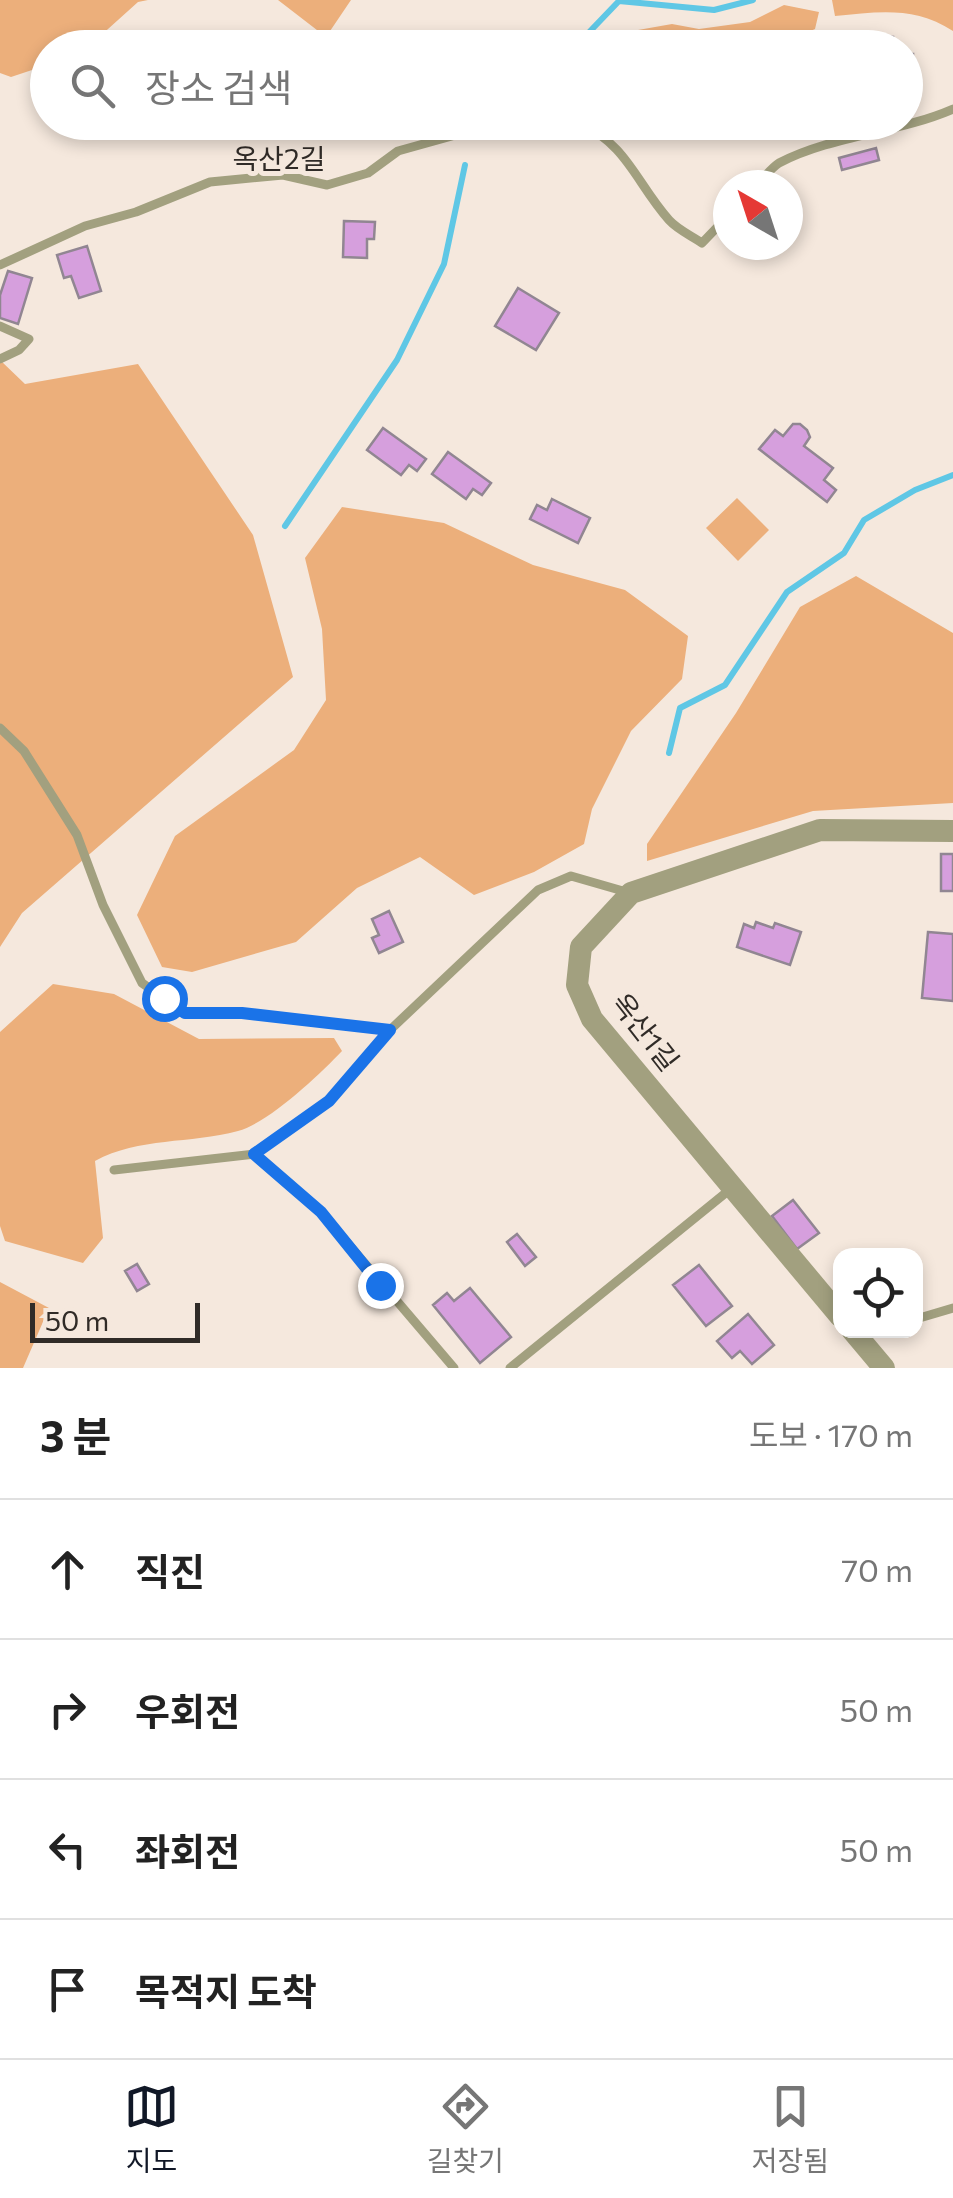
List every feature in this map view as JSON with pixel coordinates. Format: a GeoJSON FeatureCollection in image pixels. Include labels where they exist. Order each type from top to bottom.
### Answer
{"type":"FeatureCollection","features":[{"type":"Feature","properties":{"kind":"street","name":"옥산1길"},"geometry":{"type":"LineString","coordinates":[[833,1307],[592,1019],[576,984],[581,947],[631,894],[820,830],[953,831]]}},
{"type":"Feature","properties":{"kind":"street"},"geometry":{"type":"LineString","coordinates":[[859,1338],[884,1368]]}},
{"type":"Feature","properties":{"kind":"lane"},"geometry":{"type":"LineString","coordinates":[[923,121],[953,109]]}},
{"type":"Feature","properties":{"kind":"lane","name":"옥산2길"},"geometry":{"type":"LineString","coordinates":[[0,265],[85,226],[136,212],[210,182],[283,175],[326,185],[368,173],[398,150],[435,140]]}},
{"type":"Feature","properties":{"kind":"lane"},"geometry":{"type":"LineString","coordinates":[[609,140],[628,160],[671,222],[702,243],[713,232]]}},
{"type":"Feature","properties":{"kind":"lane"},"geometry":{"type":"LineString","coordinates":[[771,170],[776,164],[850,140]]}},
{"type":"Feature","properties":{"kind":"lane"},"geometry":{"type":"LineString","coordinates":[[0,326],[29,339],[19,350],[0,359]]}},
{"type":"Feature","properties":{"kind":"lane"},"geometry":{"type":"LineString","coordinates":[[0,728],[24,751],[77,835],[103,905],[142,983],[185,1013],[242,1013],[390,1030]]}},
{"type":"Feature","properties":{"kind":"lane"},"geometry":{"type":"LineString","coordinates":[[114,1170],[254,1154],[329,1101],[390,1030],[538,890],[571,876],[631,894]]}},
{"type":"Feature","properties":{"kind":"lane"},"geometry":{"type":"LineString","coordinates":[[254,1154],[321,1212],[454,1368]]}},
{"type":"Feature","properties":{"kind":"lane"},"geometry":{"type":"LineString","coordinates":[[510,1368],[734,1186]]}},
{"type":"Feature","properties":{"kind":"lane"},"geometry":{"type":"LineString","coordinates":[[923,1317],[953,1308]]}},
{"type":"Feature","properties":{"kind":"shaded area"},"geometry":{"type":"Polygon","coordinates":[[[0,0],[148,0],[138,2],[107,30],[30,30],[30,71],[11,77],[0,73],[0,0]]]}},
{"type":"Feature","properties":{"kind":"shaded area"},"geometry":{"type":"Polygon","coordinates":[[[278,0],[351,0],[331,30],[317,30],[278,0]]]}},
{"type":"Feature","properties":{"kind":"shaded area"},"geometry":{"type":"Polygon","coordinates":[[[832,0],[953,0],[953,31],[910,14],[835,16],[832,0]]]}},
{"type":"Feature","properties":{"kind":"shaded area"},"geometry":{"type":"Polygon","coordinates":[[[784,5],[819,12],[813,30],[638,30],[672,24],[699,29],[750,22],[784,5]]]}},
{"type":"Feature","properties":{"kind":"shaded area"},"geometry":{"type":"Polygon","coordinates":[[[0,360],[25,384],[138,364],[253,535],[293,677],[22,913],[0,947],[0,360]]]}},
{"type":"Feature","properties":{"kind":"shaded area"},"geometry":{"type":"Polygon","coordinates":[[[737,498],[769,530],[738,561],[706,528],[737,498]]]}},
{"type":"Feature","properties":{"kind":"shaded area"},"geometry":{"type":"Polygon","coordinates":[[[342,507],[444,523],[533,565],[625,590],[688,636],[682,679],[631,731],[592,809],[584,844],[534,872],[474,895],[420,857],[357,888],[296,942],[192,972],[162,967],[137,915],[175,836],[294,750],[326,700],[322,629],[305,558],[342,507]]]}},
{"type":"Feature","properties":{"kind":"shaded area"},"geometry":{"type":"Polygon","coordinates":[[[856,576],[953,633],[953,803],[813,811],[647,861],[647,844],[736,713],[800,607],[856,576]]]}},
{"type":"Feature","properties":{"kind":"shaded area"},"geometry":{"type":"Polygon","coordinates":[[[53,984],[114,994],[199,1039],[334,1038],[342,1051],[293,1097],[251,1126],[220,1135],[129,1148],[95,1161],[103,1238],[83,1263],[5,1241],[0,1226],[0,1032],[53,984]]]}},
{"type":"Feature","properties":{"kind":"shaded area"},"geometry":{"type":"Polygon","coordinates":[[[0,1282],[49,1308],[23,1368],[0,1368],[0,1282]]]}},
{"type":"Feature","properties":{"kind":"building"},"geometry":{"type":"Polygon","coordinates":[[[876,148],[879,160],[842,170],[839,158],[876,148]]]}},
{"type":"Feature","properties":{"kind":"building"},"geometry":{"type":"Polygon","coordinates":[[[344,221],[375,222],[374,239],[367,239],[367,258],[343,257],[344,221]]]}},
{"type":"Feature","properties":{"kind":"building"},"geometry":{"type":"Polygon","coordinates":[[[87,246],[101,291],[79,298],[71,276],[64,278],[57,255],[87,246]]]}},
{"type":"Feature","properties":{"kind":"building"},"geometry":{"type":"Polygon","coordinates":[[[8,271],[32,278],[18,324],[0,318],[0,295],[8,271]]]}},
{"type":"Feature","properties":{"kind":"building"},"geometry":{"type":"Polygon","coordinates":[[[518,288],[559,313],[536,350],[495,326],[518,288]]]}},
{"type":"Feature","properties":{"kind":"building"},"geometry":{"type":"Polygon","coordinates":[[[793,424],[807,430],[810,437],[804,446],[833,468],[824,480],[836,490],[827,502],[759,449],[775,430],[783,436],[793,424]]]}},
{"type":"Feature","properties":{"kind":"building"},"geometry":{"type":"Polygon","coordinates":[[[383,428],[426,459],[417,471],[409,465],[401,475],[367,450],[383,428]]]}},
{"type":"Feature","properties":{"kind":"building"},"geometry":{"type":"Polygon","coordinates":[[[448,452],[491,483],[482,495],[473,489],[466,499],[432,474],[448,452]]]}},
{"type":"Feature","properties":{"kind":"building"},"geometry":{"type":"Polygon","coordinates":[[[552,499],[590,518],[578,543],[530,519],[537,505],[547,510],[552,499]]]}},
{"type":"Feature","properties":{"kind":"building"},"geometry":{"type":"Polygon","coordinates":[[[941,854],[953,854],[953,891],[941,891],[941,854]]]}},
{"type":"Feature","properties":{"kind":"building"},"geometry":{"type":"Polygon","coordinates":[[[389,911],[403,942],[379,953],[372,938],[379,935],[372,919],[389,911]]]}},
{"type":"Feature","properties":{"kind":"building"},"geometry":{"type":"Polygon","coordinates":[[[756,922],[773,928],[775,923],[801,932],[790,965],[737,947],[744,924],[754,928],[756,922]]]}},
{"type":"Feature","properties":{"kind":"building"},"geometry":{"type":"Polygon","coordinates":[[[928,932],[953,934],[953,1001],[922,998],[928,932]]]}},
{"type":"Feature","properties":{"kind":"building"},"geometry":{"type":"Polygon","coordinates":[[[793,1200],[819,1233],[797,1249],[772,1216],[793,1200]]]}},
{"type":"Feature","properties":{"kind":"building"},"geometry":{"type":"Polygon","coordinates":[[[517,1234],[536,1257],[525,1266],[507,1242],[517,1234]]]}},
{"type":"Feature","properties":{"kind":"building"},"geometry":{"type":"Polygon","coordinates":[[[137,1264],[149,1284],[137,1291],[125,1271],[137,1264]]]}},
{"type":"Feature","properties":{"kind":"building"},"geometry":{"type":"Polygon","coordinates":[[[699,1265],[732,1306],[706,1326],[673,1285],[699,1265]]]}},
{"type":"Feature","properties":{"kind":"building"},"geometry":{"type":"Polygon","coordinates":[[[470,1288],[511,1337],[480,1363],[433,1305],[447,1293],[454,1301],[470,1288]]]}},
{"type":"Feature","properties":{"kind":"building"},"geometry":{"type":"Polygon","coordinates":[[[748,1314],[774,1345],[752,1364],[740,1351],[732,1358],[717,1341],[748,1314]]]}},
{"type":"Feature","properties":{"kind":"waterway"},"geometry":{"type":"LineString","coordinates":[[591,30],[619,1],[714,10],[753,0]]}},
{"type":"Feature","properties":{"kind":"waterway"},"geometry":{"type":"LineString","coordinates":[[285,526],[397,360],[444,264],[465,165]]}},
{"type":"Feature","properties":{"kind":"waterway"},"geometry":{"type":"LineString","coordinates":[[669,753],[680,708],[725,685],[787,592],[844,553],[864,520],[915,490],[953,475]]}},
{"type":"Feature","properties":{"kind":"route"},"geometry":{"type":"LineString","coordinates":[[164,998],[185,1013],[242,1013],[390,1030],[329,1101],[254,1154],[321,1212],[380,1285]]}}]}
